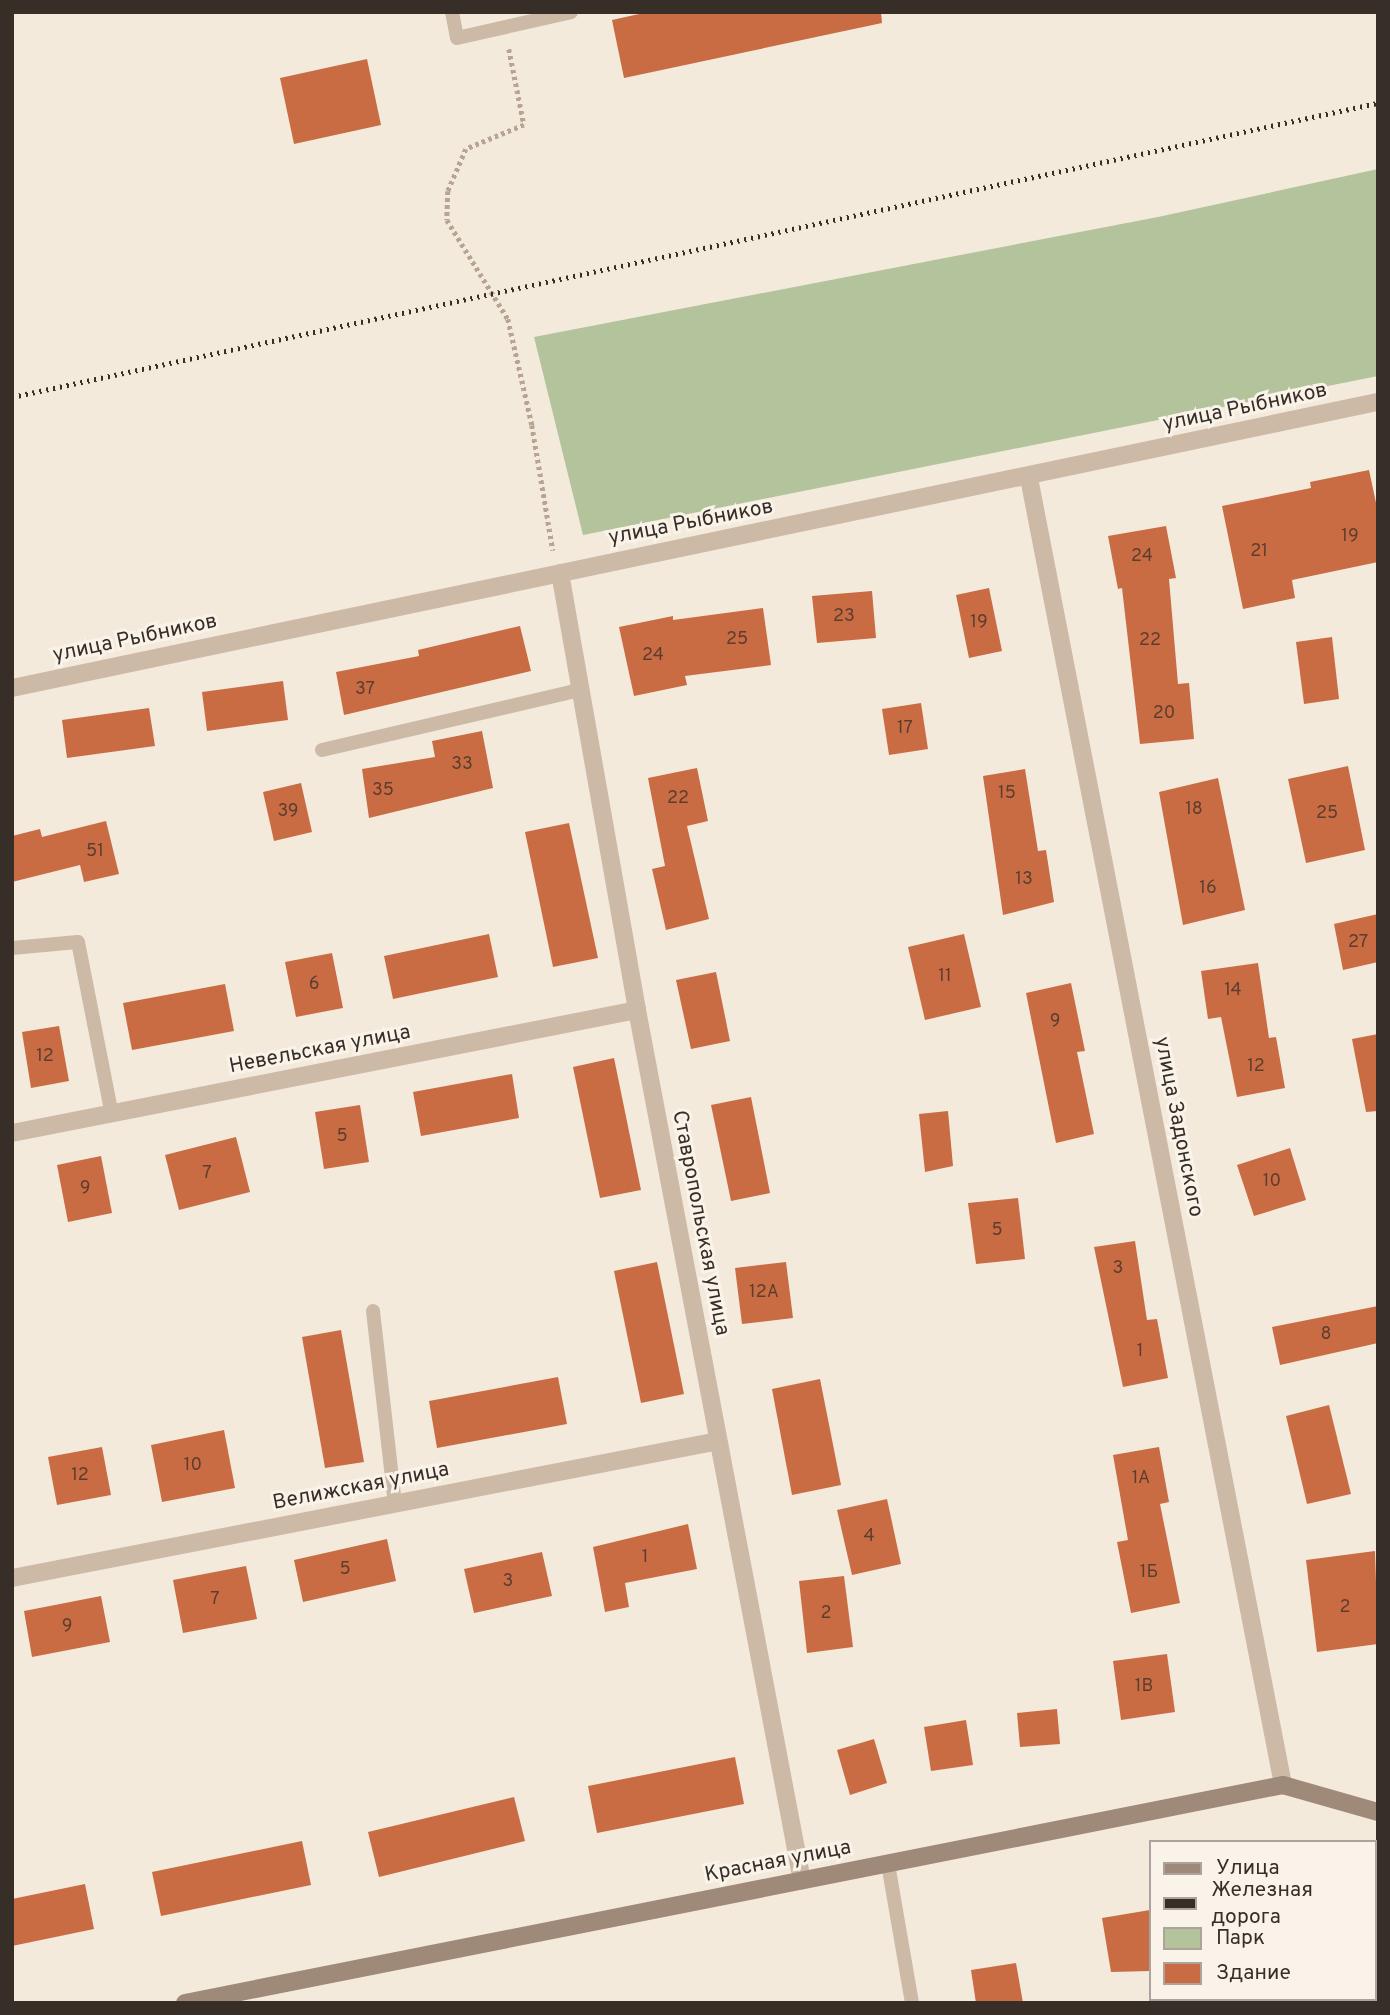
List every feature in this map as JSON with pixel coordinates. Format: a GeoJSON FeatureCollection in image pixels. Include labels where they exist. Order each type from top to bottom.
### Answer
{"type":"FeatureCollection","features":[{"type":"Feature","properties":{"kind":"street","name":"улица Рыбников"},"geometry":{"type":"LineString","coordinates":[[12,688],[1029,478],[1378,402]]}},
{"type":"Feature","properties":{"kind":"street","name":"улица Задонского"},"geometry":{"type":"LineString","coordinates":[[1029,478],[1283,1785]]}},
{"type":"Feature","properties":{"kind":"street","name":"Ставропольская улица"},"geometry":{"type":"LineString","coordinates":[[560,573],[636,1010],[802,1881]]}},
{"type":"Feature","properties":{"kind":"street","name":"Невельская улица"},"geometry":{"type":"LineString","coordinates":[[12,1133],[636,1010]]}},
{"type":"Feature","properties":{"kind":"street","name":"Велижская улица"},"geometry":{"type":"LineString","coordinates":[[12,1578],[718,1441]]}},
{"type":"Feature","properties":{"kind":"street","name":"Красная улица"},"geometry":{"type":"LineString","coordinates":[[185,2003],[1283,1785],[1378,1812]]}},
{"type":"Feature","properties":{"kind":"lane"},"geometry":{"type":"LineString","coordinates":[[452,12],[457,37],[572,12]]}},
{"type":"Feature","properties":{"kind":"lane"},"geometry":{"type":"LineString","coordinates":[[322,750],[580,690]]}},
{"type":"Feature","properties":{"kind":"lane"},"geometry":{"type":"LineString","coordinates":[[12,948],[78,942],[112,1115]]}},
{"type":"Feature","properties":{"kind":"lane"},"geometry":{"type":"LineString","coordinates":[[373,1311],[396,1503]]}},
{"type":"Feature","properties":{"kind":"lane"},"geometry":{"type":"LineString","coordinates":[[888,1864],[912,2003]]}},
{"type":"Feature","properties":{"kind":"path"},"geometry":{"type":"LineString","coordinates":[[505,27],[524,125],[466,149],[448,191],[446,220],[508,319],[532,425],[547,531],[560,573]]}},
{"type":"Feature","properties":{"kind":"green space"},"geometry":{"type":"Polygon","coordinates":[[[1378,169],[1378,376],[583,535],[534,337],[1158,217],[1378,169]]]}},
{"type":"Feature","properties":{"kind":"building"},"geometry":{"type":"Polygon","coordinates":[[[648,12],[881,12],[882,23],[624,78],[612,20],[648,12]]]}},
{"type":"Feature","properties":{"kind":"building"},"geometry":{"type":"Polygon","coordinates":[[[367,59],[381,125],[294,144],[280,78],[367,59]]]}},
{"type":"Feature","properties":{"kind":"building"},"geometry":{"type":"Polygon","coordinates":[[[1369,470],[1378,512],[1378,562],[1292,580],[1295,598],[1243,609],[1222,506],[1311,488],[1310,482],[1369,470]]]}},
{"type":"Feature","properties":{"kind":"building"},"geometry":{"type":"Polygon","coordinates":[[[1166,526],[1176,578],[1169,579],[1178,684],[1189,683],[1194,739],[1140,744],[1122,588],[1118,589],[1108,536],[1166,526]]]}},
{"type":"Feature","properties":{"kind":"building"},"geometry":{"type":"Polygon","coordinates":[[[989,588],[1002,651],[969,658],[956,595],[989,588]]]}},
{"type":"Feature","properties":{"kind":"building"},"geometry":{"type":"Polygon","coordinates":[[[872,591],[876,638],[817,643],[812,596],[872,591]]]}},
{"type":"Feature","properties":{"kind":"building"},"geometry":{"type":"Polygon","coordinates":[[[763,608],[771,665],[685,676],[687,685],[634,696],[619,627],[673,616],[673,620],[763,608]]]}},
{"type":"Feature","properties":{"kind":"building"},"geometry":{"type":"Polygon","coordinates":[[[520,626],[531,671],[344,715],[336,672],[419,656],[418,650],[520,626]]]}},
{"type":"Feature","properties":{"kind":"building"},"geometry":{"type":"Polygon","coordinates":[[[1332,637],[1339,699],[1304,704],[1296,642],[1332,637]]]}},
{"type":"Feature","properties":{"kind":"building"},"geometry":{"type":"Polygon","coordinates":[[[283,681],[288,720],[207,731],[202,692],[283,681]]]}},
{"type":"Feature","properties":{"kind":"building"},"geometry":{"type":"Polygon","coordinates":[[[921,703],[928,749],[889,755],[882,709],[921,703]]]}},
{"type":"Feature","properties":{"kind":"building"},"geometry":{"type":"Polygon","coordinates":[[[149,708],[155,746],[67,758],[62,720],[149,708]]]}},
{"type":"Feature","properties":{"kind":"building"},"geometry":{"type":"Polygon","coordinates":[[[482,731],[493,788],[369,818],[362,769],[435,757],[432,741],[482,731]]]}},
{"type":"Feature","properties":{"kind":"building"},"geometry":{"type":"Polygon","coordinates":[[[1348,766],[1365,850],[1306,863],[1288,779],[1348,766]]]}},
{"type":"Feature","properties":{"kind":"building"},"geometry":{"type":"Polygon","coordinates":[[[697,768],[708,821],[687,826],[709,919],[666,930],[652,869],[665,866],[648,778],[697,768]]]}},
{"type":"Feature","properties":{"kind":"building"},"geometry":{"type":"Polygon","coordinates":[[[1025,769],[1038,851],[1046,850],[1054,902],[1003,915],[983,776],[1025,769]]]}},
{"type":"Feature","properties":{"kind":"building"},"geometry":{"type":"Polygon","coordinates":[[[1218,778],[1245,910],[1183,925],[1159,792],[1218,778]]]}},
{"type":"Feature","properties":{"kind":"building"},"geometry":{"type":"Polygon","coordinates":[[[301,783],[312,832],[274,841],[263,792],[301,783]]]}},
{"type":"Feature","properties":{"kind":"building"},"geometry":{"type":"Polygon","coordinates":[[[106,821],[119,874],[84,882],[80,865],[12,882],[12,836],[40,829],[42,837],[106,821]]]}},
{"type":"Feature","properties":{"kind":"building"},"geometry":{"type":"Polygon","coordinates":[[[569,823],[598,958],[553,967],[525,832],[569,823]]]}},
{"type":"Feature","properties":{"kind":"building"},"geometry":{"type":"Polygon","coordinates":[[[1378,914],[1378,962],[1343,970],[1334,924],[1378,914]]]}},
{"type":"Feature","properties":{"kind":"building"},"geometry":{"type":"Polygon","coordinates":[[[489,934],[498,977],[393,999],[384,956],[489,934]]]}},
{"type":"Feature","properties":{"kind":"building"},"geometry":{"type":"Polygon","coordinates":[[[964,934],[981,1007],[925,1020],[908,947],[964,934]]]}},
{"type":"Feature","properties":{"kind":"building"},"geometry":{"type":"Polygon","coordinates":[[[332,953],[343,1008],[296,1017],[285,962],[332,953]]]}},
{"type":"Feature","properties":{"kind":"building"},"geometry":{"type":"Polygon","coordinates":[[[1258,963],[1269,1038],[1276,1037],[1285,1088],[1237,1097],[1221,1017],[1208,1019],[1201,971],[1258,963]]]}},
{"type":"Feature","properties":{"kind":"building"},"geometry":{"type":"Polygon","coordinates":[[[716,972],[730,1041],[691,1049],[676,980],[716,972]]]}},
{"type":"Feature","properties":{"kind":"building"},"geometry":{"type":"Polygon","coordinates":[[[1071,983],[1085,1051],[1077,1052],[1094,1134],[1056,1143],[1026,993],[1071,983]]]}},
{"type":"Feature","properties":{"kind":"building"},"geometry":{"type":"Polygon","coordinates":[[[225,984],[234,1031],[132,1050],[123,1003],[225,984]]]}},
{"type":"Feature","properties":{"kind":"building"},"geometry":{"type":"Polygon","coordinates":[[[59,1026],[69,1081],[31,1088],[22,1032],[59,1026]]]}},
{"type":"Feature","properties":{"kind":"building"},"geometry":{"type":"Polygon","coordinates":[[[1378,1034],[1378,1111],[1366,1112],[1352,1039],[1378,1034]]]}},
{"type":"Feature","properties":{"kind":"building"},"geometry":{"type":"Polygon","coordinates":[[[614,1058],[641,1190],[600,1198],[573,1067],[614,1058]]]}},
{"type":"Feature","properties":{"kind":"building"},"geometry":{"type":"Polygon","coordinates":[[[512,1074],[519,1118],[421,1136],[413,1092],[512,1074]]]}},
{"type":"Feature","properties":{"kind":"building"},"geometry":{"type":"Polygon","coordinates":[[[751,1097],[770,1193],[731,1201],[711,1105],[751,1097]]]}},
{"type":"Feature","properties":{"kind":"building"},"geometry":{"type":"Polygon","coordinates":[[[360,1105],[369,1162],[324,1169],[315,1112],[360,1105]]]}},
{"type":"Feature","properties":{"kind":"building"},"geometry":{"type":"Polygon","coordinates":[[[948,1111],[953,1166],[925,1172],[919,1114],[948,1111]]]}},
{"type":"Feature","properties":{"kind":"building"},"geometry":{"type":"Polygon","coordinates":[[[236,1137],[250,1192],[179,1210],[165,1155],[236,1137]]]}},
{"type":"Feature","properties":{"kind":"building"},"geometry":{"type":"Polygon","coordinates":[[[1290,1148],[1306,1200],[1254,1216],[1237,1165],[1290,1148]]]}},
{"type":"Feature","properties":{"kind":"building"},"geometry":{"type":"Polygon","coordinates":[[[101,1156],[112,1213],[68,1222],[57,1165],[101,1156]]]}},
{"type":"Feature","properties":{"kind":"building"},"geometry":{"type":"Polygon","coordinates":[[[1018,1198],[1025,1259],[976,1264],[968,1203],[1018,1198]]]}},
{"type":"Feature","properties":{"kind":"building"},"geometry":{"type":"Polygon","coordinates":[[[1135,1241],[1147,1320],[1157,1319],[1168,1378],[1123,1387],[1094,1247],[1135,1241]]]}},
{"type":"Feature","properties":{"kind":"building"},"geometry":{"type":"Polygon","coordinates":[[[657,1262],[684,1394],[641,1403],[614,1271],[657,1262]]]}},
{"type":"Feature","properties":{"kind":"building"},"geometry":{"type":"Polygon","coordinates":[[[786,1262],[793,1318],[742,1324],[735,1268],[786,1262]]]}},
{"type":"Feature","properties":{"kind":"building"},"geometry":{"type":"Polygon","coordinates":[[[1378,1306],[1378,1343],[1280,1365],[1272,1327],[1378,1306]]]}},
{"type":"Feature","properties":{"kind":"building"},"geometry":{"type":"Polygon","coordinates":[[[341,1330],[364,1462],[325,1468],[302,1337],[341,1330]]]}},
{"type":"Feature","properties":{"kind":"building"},"geometry":{"type":"Polygon","coordinates":[[[558,1377],[567,1424],[437,1448],[429,1401],[558,1377]]]}},
{"type":"Feature","properties":{"kind":"building"},"geometry":{"type":"Polygon","coordinates":[[[820,1379],[841,1485],[792,1495],[772,1389],[820,1379]]]}},
{"type":"Feature","properties":{"kind":"building"},"geometry":{"type":"Polygon","coordinates":[[[1329,1405],[1351,1494],[1307,1504],[1286,1416],[1329,1405]]]}},
{"type":"Feature","properties":{"kind":"building"},"geometry":{"type":"Polygon","coordinates":[[[224,1430],[235,1488],[162,1502],[151,1445],[224,1430]]]}},
{"type":"Feature","properties":{"kind":"building"},"geometry":{"type":"Polygon","coordinates":[[[102,1447],[111,1495],[57,1505],[48,1457],[102,1447]]]}},
{"type":"Feature","properties":{"kind":"building"},"geometry":{"type":"Polygon","coordinates":[[[1159,1447],[1169,1502],[1160,1504],[1180,1603],[1131,1613],[1117,1542],[1128,1540],[1113,1455],[1159,1447]]]}},
{"type":"Feature","properties":{"kind":"building"},"geometry":{"type":"Polygon","coordinates":[[[887,1499],[901,1564],[852,1575],[837,1510],[887,1499]]]}},
{"type":"Feature","properties":{"kind":"building"},"geometry":{"type":"Polygon","coordinates":[[[688,1524],[697,1569],[625,1583],[629,1607],[605,1612],[593,1547],[688,1524]]]}},
{"type":"Feature","properties":{"kind":"building"},"geometry":{"type":"Polygon","coordinates":[[[387,1539],[396,1581],[303,1602],[294,1560],[387,1539]]]}},
{"type":"Feature","properties":{"kind":"building"},"geometry":{"type":"Polygon","coordinates":[[[1375,1551],[1378,1644],[1317,1652],[1306,1560],[1375,1551]]]}},
{"type":"Feature","properties":{"kind":"building"},"geometry":{"type":"Polygon","coordinates":[[[542,1552],[552,1596],[474,1613],[464,1569],[542,1552]]]}},
{"type":"Feature","properties":{"kind":"building"},"geometry":{"type":"Polygon","coordinates":[[[246,1566],[257,1619],[183,1633],[173,1580],[246,1566]]]}},
{"type":"Feature","properties":{"kind":"building"},"geometry":{"type":"Polygon","coordinates":[[[844,1576],[853,1647],[807,1653],[799,1581],[844,1576]]]}},
{"type":"Feature","properties":{"kind":"building"},"geometry":{"type":"Polygon","coordinates":[[[101,1596],[110,1642],[32,1657],[24,1611],[101,1596]]]}},
{"type":"Feature","properties":{"kind":"building"},"geometry":{"type":"Polygon","coordinates":[[[1167,1654],[1175,1712],[1121,1720],[1113,1661],[1167,1654]]]}},
{"type":"Feature","properties":{"kind":"building"},"geometry":{"type":"Polygon","coordinates":[[[1057,1709],[1060,1744],[1020,1747],[1017,1713],[1057,1709]]]}},
{"type":"Feature","properties":{"kind":"building"},"geometry":{"type":"Polygon","coordinates":[[[966,1720],[973,1765],[931,1771],[924,1727],[966,1720]]]}},
{"type":"Feature","properties":{"kind":"building"},"geometry":{"type":"Polygon","coordinates":[[[874,1739],[887,1783],[850,1795],[837,1750],[874,1739]]]}},
{"type":"Feature","properties":{"kind":"building"},"geometry":{"type":"Polygon","coordinates":[[[735,1757],[744,1804],[597,1833],[588,1786],[735,1757]]]}},
{"type":"Feature","properties":{"kind":"building"},"geometry":{"type":"Polygon","coordinates":[[[514,1797],[525,1841],[379,1877],[368,1832],[514,1797]]]}},
{"type":"Feature","properties":{"kind":"building"},"geometry":{"type":"Polygon","coordinates":[[[302,1841],[311,1885],[161,1916],[152,1872],[302,1841]]]}},
{"type":"Feature","properties":{"kind":"building"},"geometry":{"type":"Polygon","coordinates":[[[85,1884],[94,1929],[12,1946],[12,1899],[85,1884]]]}},
{"type":"Feature","properties":{"kind":"building"},"geometry":{"type":"Polygon","coordinates":[[[1148,1910],[1148,1971],[1111,1972],[1102,1918],[1148,1910]]]}},
{"type":"Feature","properties":{"kind":"building"},"geometry":{"type":"Polygon","coordinates":[[[1016,1963],[1023,2003],[976,2003],[971,1970],[1016,1963]]]}},
{"type":"Feature","properties":{"kind":"railway"},"geometry":{"type":"LineString","coordinates":[[12,397],[1378,103]]}}]}
